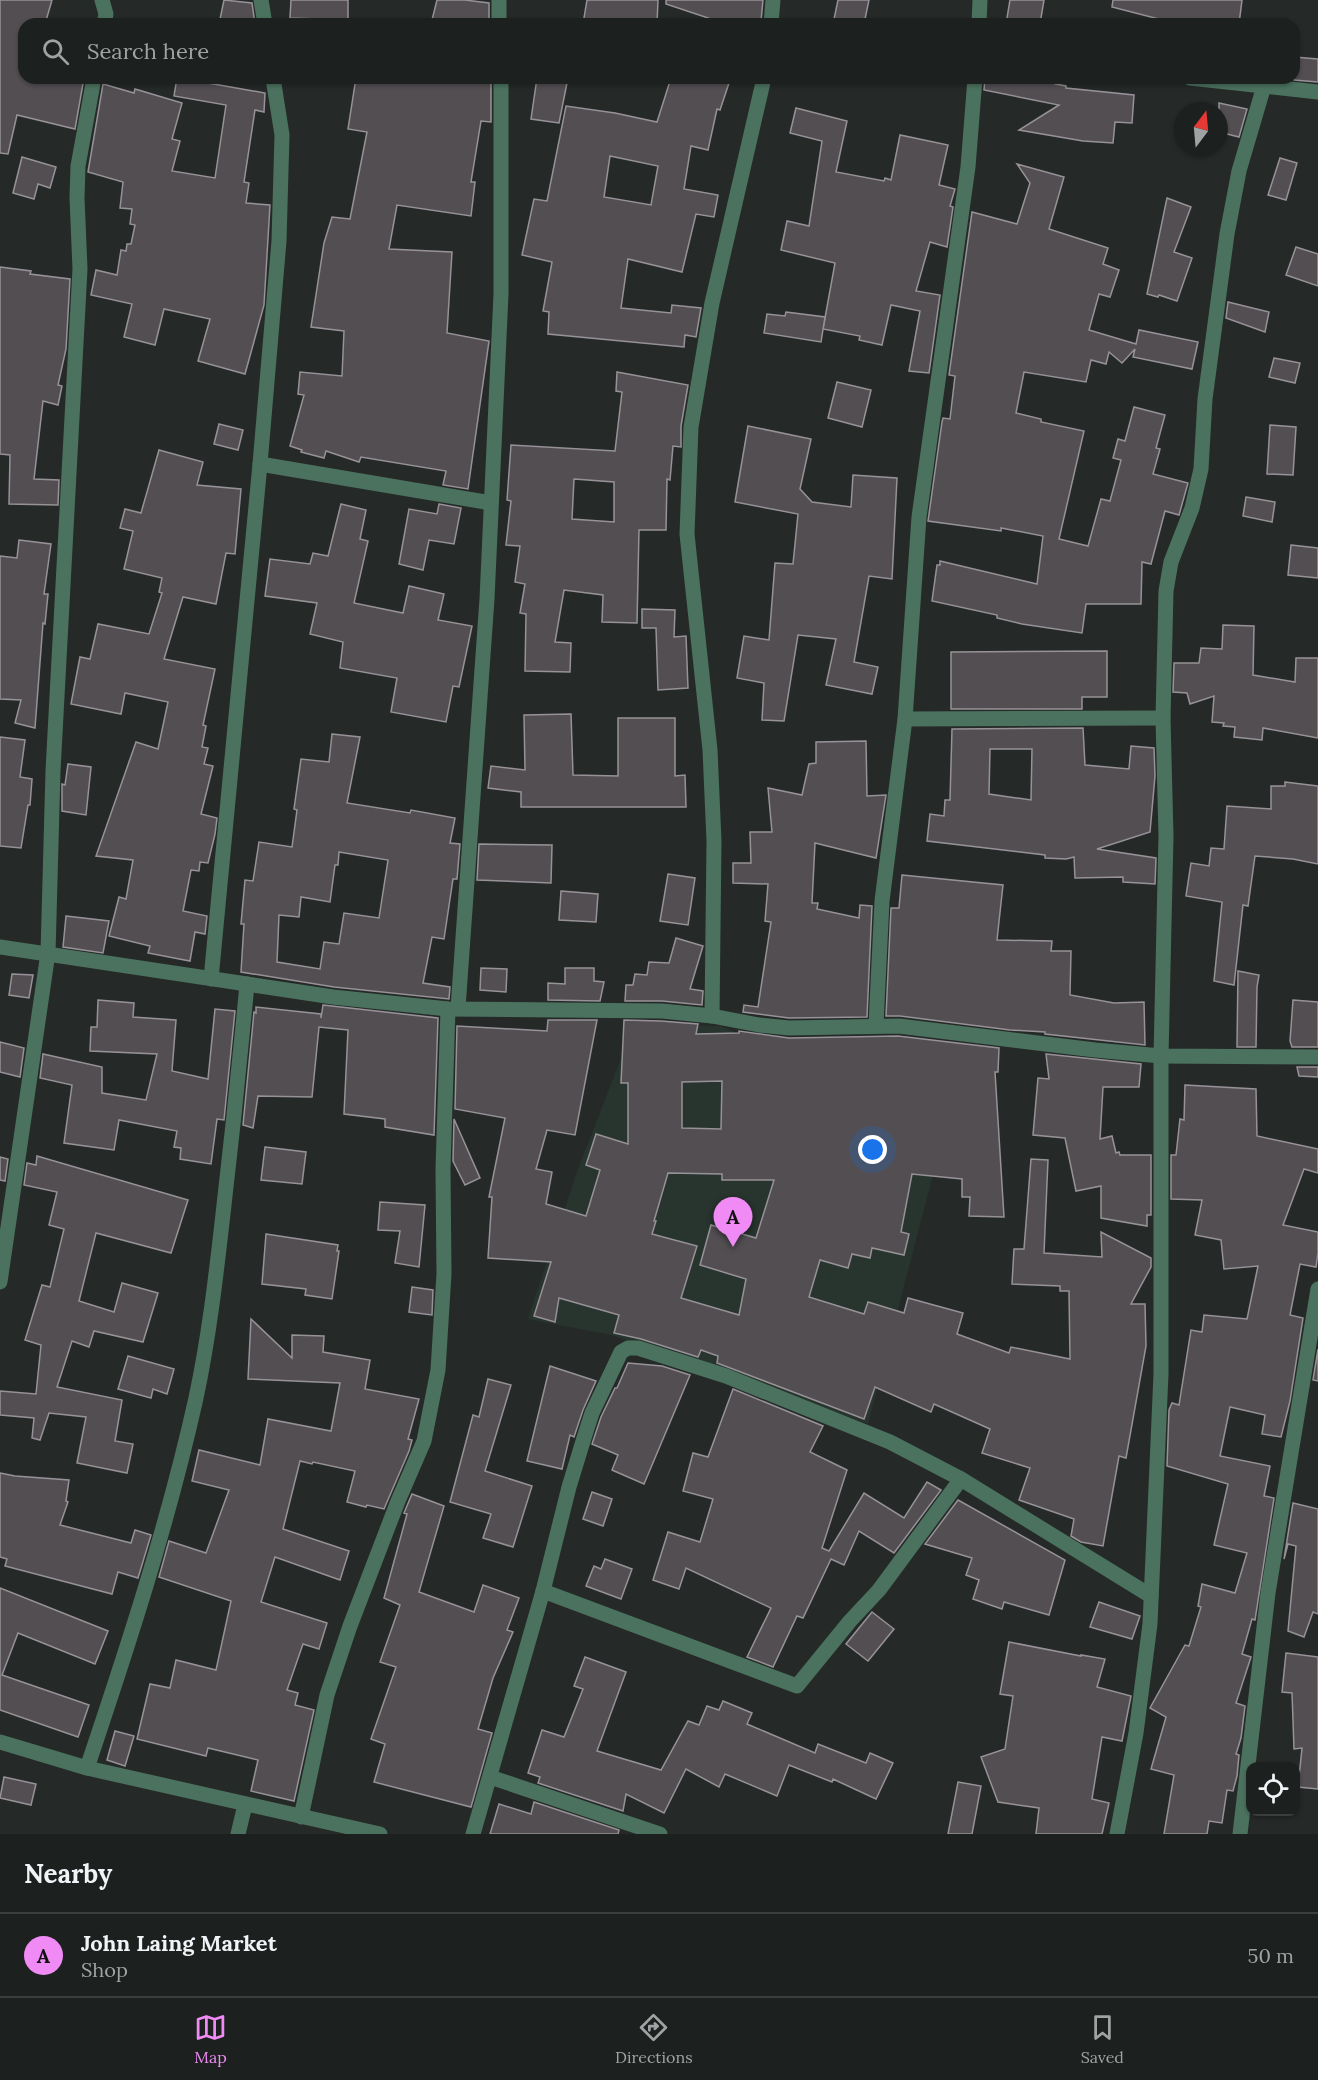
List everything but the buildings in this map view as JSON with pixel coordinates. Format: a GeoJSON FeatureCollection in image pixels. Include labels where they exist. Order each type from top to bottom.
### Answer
{"type":"FeatureCollection","features":[{"type":"Feature","properties":{"kind":"street"},"geometry":{"type":"LineString","coordinates":[[102,0],[105,18]]}},
{"type":"Feature","properties":{"kind":"street"},"geometry":{"type":"LineString","coordinates":[[261,0],[264,18]]}},
{"type":"Feature","properties":{"kind":"street"},"geometry":{"type":"LineString","coordinates":[[499,0],[499,18]]}},
{"type":"Feature","properties":{"kind":"street"},"geometry":{"type":"LineString","coordinates":[[772,18],[773,0]]}},
{"type":"Feature","properties":{"kind":"street"},"geometry":{"type":"LineString","coordinates":[[978,18],[980,0]]}},
{"type":"Feature","properties":{"kind":"street"},"geometry":{"type":"LineString","coordinates":[[0,1282],[48,953],[53,771],[80,269],[78,166],[93,84]]}},
{"type":"Feature","properties":{"kind":"street"},"geometry":{"type":"LineString","coordinates":[[211,979],[279,240],[282,135],[274,84]]}},
{"type":"Feature","properties":{"kind":"street"},"geometry":{"type":"LineString","coordinates":[[301,1817],[327,1695],[350,1626],[398,1501],[424,1441],[436,1380],[444,1274],[443,1169],[453,1008],[487,599],[492,503],[501,294],[501,84]]}},
{"type":"Feature","properties":{"kind":"street"},"geometry":{"type":"LineString","coordinates":[[712,1016],[714,841],[710,750],[687,534],[691,428],[712,303],[763,84]]}},
{"type":"Feature","properties":{"kind":"street"},"geometry":{"type":"LineString","coordinates":[[876,1025],[882,901],[905,718],[919,517],[968,166],[975,84]]}},
{"type":"Feature","properties":{"kind":"street"},"geometry":{"type":"LineString","coordinates":[[1246,84],[1318,92]]}},
{"type":"Feature","properties":{"kind":"street"},"geometry":{"type":"LineString","coordinates":[[1117,1834],[1136,1733],[1150,1624],[1161,1374],[1161,1056],[1166,836],[1163,718],[1166,591],[1171,562],[1192,508],[1201,469],[1205,399],[1227,234],[1239,171],[1264,86]]}},
{"type":"Feature","properties":{"kind":"street"},"geometry":{"type":"LineString","coordinates":[[260,464],[492,503]]}},
{"type":"Feature","properties":{"kind":"street"},"geometry":{"type":"LineString","coordinates":[[905,718],[1163,718]]}},
{"type":"Feature","properties":{"kind":"street"},"geometry":{"type":"LineString","coordinates":[[0,947],[333,997],[453,1008],[662,1011],[789,1028],[899,1026],[1161,1056],[1318,1057]]}},
{"type":"Feature","properties":{"kind":"street"},"geometry":{"type":"LineString","coordinates":[[87,1768],[138,1616],[196,1397],[212,1311],[234,1124],[247,984]]}},
{"type":"Feature","properties":{"kind":"street"},"geometry":{"type":"LineString","coordinates":[[1240,1834],[1268,1593],[1318,1289]]}},
{"type":"Feature","properties":{"kind":"street"},"geometry":{"type":"LineString","coordinates":[[472,1834],[543,1592],[569,1487],[592,1413],[621,1352],[627,1348],[638,1348],[726,1376],[890,1442],[961,1479],[1151,1596]]}},
{"type":"Feature","properties":{"kind":"street"},"geometry":{"type":"LineString","coordinates":[[543,1592],[797,1686],[850,1621],[879,1590],[961,1479]]}},
{"type":"Feature","properties":{"kind":"street"},"geometry":{"type":"LineString","coordinates":[[0,1742],[87,1768],[380,1834]]}},
{"type":"Feature","properties":{"kind":"street"},"geometry":{"type":"LineString","coordinates":[[490,1777],[660,1834]]}},
{"type":"Feature","properties":{"kind":"street"},"geometry":{"type":"LineString","coordinates":[[238,1834],[245,1804]]}},
{"type":"Feature","properties":{"kind":"shaded area"},"geometry":{"type":"Polygon","coordinates":[[[634,1025],[721,1026],[765,1046],[888,1036],[944,1043],[933,1175],[868,1424],[611,1335],[528,1319],[578,1169],[634,1025]]]}},
{"type":"Feature","properties":{"kind":"place","name":"John Laing Market"},"geometry":{"type":"Point","coordinates":[733,1247]}}]}
